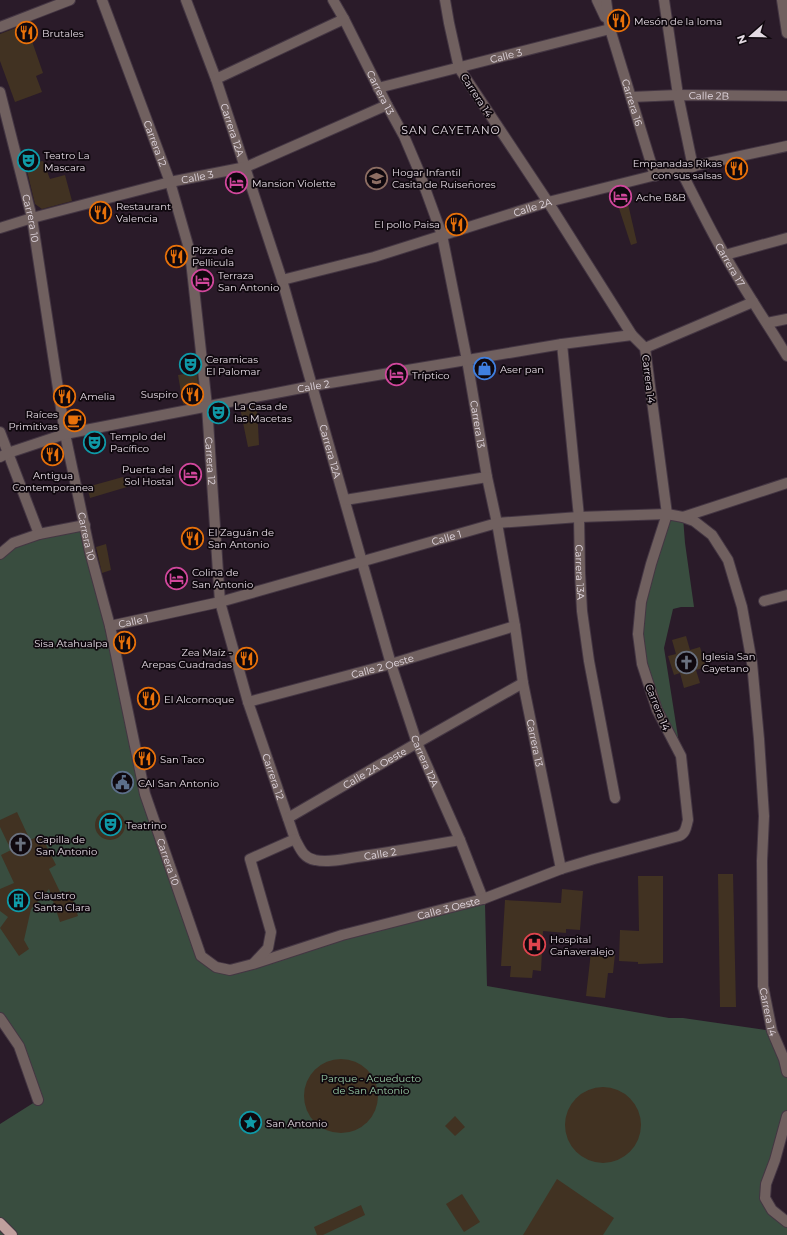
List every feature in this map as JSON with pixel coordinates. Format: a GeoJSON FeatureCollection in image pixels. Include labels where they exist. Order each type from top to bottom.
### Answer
{"type":"FeatureCollection","features":[{"type":"Feature","properties":{"kind":"main road"},"geometry":{"type":"LineString","coordinates":[[0,1223],[12,1235]]}},
{"type":"Feature","properties":{"kind":"street"},"geometry":{"type":"LineString","coordinates":[[0,27],[70,0]]}},
{"type":"Feature","properties":{"kind":"street","name":"Carrera 12"},"geometry":{"type":"LineString","coordinates":[[102,0],[170,182],[190,252],[207,406],[220,602],[248,702],[295,839],[302,852]]}},
{"type":"Feature","properties":{"kind":"street","name":"Carrera 12A"},"geometry":{"type":"LineString","coordinates":[[186,0],[216,79],[282,280],[390,664],[417,743],[460,840],[483,899]]}},
{"type":"Feature","properties":{"kind":"street","name":"Carrera 13"},"geometry":{"type":"LineString","coordinates":[[333,0],[404,136],[418,169],[442,235],[468,360],[487,477],[497,523],[515,626],[523,683],[561,869]]}},
{"type":"Feature","properties":{"kind":"street","name":"Carrera 14"},"geometry":{"type":"LineString","coordinates":[[445,0],[460,68],[632,334],[645,348],[667,514],[641,602],[638,634],[642,664],[657,710],[681,756],[688,820],[685,831],[680,836]]}},
{"type":"Feature","properties":{"kind":"street","name":"Carrera 16"},"geometry":{"type":"LineString","coordinates":[[597,0],[610,29],[655,176]]}},
{"type":"Feature","properties":{"kind":"street","name":"Carrera 16"},"geometry":{"type":"LineString","coordinates":[[606,0],[610,29]]}},
{"type":"Feature","properties":{"kind":"street"},"geometry":{"type":"LineString","coordinates":[[664,0],[678,95],[693,167]]}},
{"type":"Feature","properties":{"kind":"street"},"geometry":{"type":"LineString","coordinates":[[782,0],[787,33]]}},
{"type":"Feature","properties":{"kind":"street"},"geometry":{"type":"LineString","coordinates":[[216,79],[344,19]]}},
{"type":"Feature","properties":{"kind":"street","name":"Calle 3"},"geometry":{"type":"LineString","coordinates":[[378,88],[610,29]]}},
{"type":"Feature","properties":{"kind":"street","name":"Carrera 10"},"geometry":{"type":"LineString","coordinates":[[0,92],[32,218],[65,434],[90,552],[110,626],[145,794],[201,956],[216,967]]}},
{"type":"Feature","properties":{"kind":"street","name":"Calle 2B"},"geometry":{"type":"LineString","coordinates":[[631,97],[678,95],[787,96]]}},
{"type":"Feature","properties":{"kind":"street","name":"Calle 3"},"geometry":{"type":"LineString","coordinates":[[0,228],[32,218],[170,182],[246,168],[387,105]]}},
{"type":"Feature","properties":{"kind":"street","name":"Calle 2A"},"geometry":{"type":"LineString","coordinates":[[282,280],[374,257],[548,202],[680,169],[787,146]]}},
{"type":"Feature","properties":{"kind":"street","name":"Carrera 17"},"geometry":{"type":"LineString","coordinates":[[680,169],[725,255],[787,356]]}},
{"type":"Feature","properties":{"kind":"street"},"geometry":{"type":"LineString","coordinates":[[725,255],[787,238]]}},
{"type":"Feature","properties":{"kind":"street"},"geometry":{"type":"LineString","coordinates":[[645,348],[753,302]]}},
{"type":"Feature","properties":{"kind":"street"},"geometry":{"type":"LineString","coordinates":[[767,323],[787,319]]}},
{"type":"Feature","properties":{"kind":"street","name":"Calle 2"},"geometry":{"type":"LineString","coordinates":[[4,455],[65,434],[207,406],[312,386],[562,344],[632,334]]}},
{"type":"Feature","properties":{"kind":"street","name":"Carrera 13A"},"geometry":{"type":"LineString","coordinates":[[562,344],[579,517],[580,573],[585,632],[615,798]]}},
{"type":"Feature","properties":{"kind":"street"},"geometry":{"type":"LineString","coordinates":[[0,432],[4,455],[40,534]]}},
{"type":"Feature","properties":{"kind":"street"},"geometry":{"type":"LineString","coordinates":[[345,500],[487,477]]}},
{"type":"Feature","properties":{"kind":"street","name":"Calle 1"},"geometry":{"type":"LineString","coordinates":[[110,626],[220,602],[497,523],[579,517],[667,514],[683,517],[787,483]]}},
{"type":"Feature","properties":{"kind":"street","name":"Carrera 14"},"geometry":{"type":"LineString","coordinates":[[683,517],[694,521],[712,535],[728,560],[744,614],[752,663],[764,816],[762,861],[763,986],[772,1031],[785,1058],[787,1072]]}},
{"type":"Feature","properties":{"kind":"street"},"geometry":{"type":"LineString","coordinates":[[0,554],[13,543],[40,534],[85,525]]}},
{"type":"Feature","properties":{"kind":"street"},"geometry":{"type":"LineString","coordinates":[[764,601],[787,595]]}},
{"type":"Feature","properties":{"kind":"street","name":"Calle 2 Oeste"},"geometry":{"type":"LineString","coordinates":[[248,702],[390,664],[515,626]]}},
{"type":"Feature","properties":{"kind":"street","name":"Calle 2A Oeste"},"geometry":{"type":"LineString","coordinates":[[288,818],[523,683]]}},
{"type":"Feature","properties":{"kind":"street","name":"Calle 3 Oeste"},"geometry":{"type":"LineString","coordinates":[[216,967],[230,970],[253,964],[342,934],[483,899],[561,869],[680,836]]}},
{"type":"Feature","properties":{"kind":"street"},"geometry":{"type":"LineString","coordinates":[[253,964],[268,948],[271,932],[250,859],[295,839]]}},
{"type":"Feature","properties":{"kind":"street","name":"Calle 2"},"geometry":{"type":"LineString","coordinates":[[302,852],[307,857],[314,860],[341,860],[460,840]]}},
{"type":"Feature","properties":{"kind":"street"},"geometry":{"type":"LineString","coordinates":[[0,1018],[19,1046],[38,1100]]}},
{"type":"Feature","properties":{"kind":"street"},"geometry":{"type":"LineString","coordinates":[[787,1116],[775,1160],[766,1184],[765,1198],[772,1210],[787,1222]]}},
{"type":"Feature","properties":{"kind":"green space"},"geometry":{"type":"Polygon","coordinates":[[[667,514],[683,517],[694,607],[681,607],[673,609],[664,648],[681,756],[657,710],[638,634],[667,514]]]}},
{"type":"Feature","properties":{"kind":"green space","name":"Parque - Acueducto de San Antonio"},"geometry":{"type":"Polygon","coordinates":[[[85,525],[145,794],[201,956],[230,970],[483,899],[485,904],[487,986],[669,1018],[683,1018],[772,1031],[787,1072],[787,1116],[765,1198],[787,1222],[787,1235],[0,1235],[0,1124],[38,1100],[19,1046],[0,1018],[0,554],[13,543],[85,525]]]}},
{"type":"Feature","properties":{"kind":"building"},"geometry":{"type":"Polygon","coordinates":[[[26,24],[43,73],[36,76],[42,92],[15,102],[0,61],[0,34],[26,24]]]}},
{"type":"Feature","properties":{"kind":"building"},"geometry":{"type":"Polygon","coordinates":[[[34,156],[36,162],[43,161],[50,179],[65,175],[72,201],[42,209],[35,204],[24,158],[34,156]]]}},
{"type":"Feature","properties":{"kind":"building"},"geometry":{"type":"Polygon","coordinates":[[[625,191],[637,243],[631,245],[614,193],[625,191]]]}},
{"type":"Feature","properties":{"kind":"building"},"geometry":{"type":"Polygon","coordinates":[[[197,372],[199,395],[197,402],[183,404],[178,375],[197,372]]]}},
{"type":"Feature","properties":{"kind":"building"},"geometry":{"type":"Polygon","coordinates":[[[257,406],[259,445],[248,447],[240,408],[257,406]]]}},
{"type":"Feature","properties":{"kind":"building"},"geometry":{"type":"Polygon","coordinates":[[[123,477],[127,487],[90,498],[87,487],[123,477]]]}},
{"type":"Feature","properties":{"kind":"building"},"geometry":{"type":"Polygon","coordinates":[[[106,544],[111,570],[102,573],[96,547],[106,544]]]}},
{"type":"Feature","properties":{"kind":"building","name":"Iglesia San Cayetano"},"geometry":{"type":"Polygon","coordinates":[[[686,636],[690,650],[700,647],[706,667],[696,670],[700,683],[684,688],[680,673],[674,675],[668,656],[676,654],[672,640],[686,636]]]}},
{"type":"Feature","properties":{"kind":"building","name":"CAI San Antonio"},"geometry":{"type":"Polygon","coordinates":[[[126,776],[129,786],[118,790],[115,780],[126,776]]]}},
{"type":"Feature","properties":{"kind":"building","name":"Teatrino"},"geometry":{"type":"Polygon","coordinates":[[[110,810],[121,814],[125,825],[121,836],[110,840],[99,836],[95,825],[99,814],[110,810]]]}},
{"type":"Feature","properties":{"kind":"building","name":"Claustro Santa Clara"},"geometry":{"type":"Polygon","coordinates":[[[17,812],[30,840],[41,835],[56,865],[49,869],[61,894],[70,891],[78,916],[60,922],[49,889],[31,909],[24,940],[29,949],[19,956],[0,928],[8,917],[0,911],[0,889],[14,883],[1,855],[11,850],[0,827],[0,820],[17,812]]]}},
{"type":"Feature","properties":{"kind":"building"},"geometry":{"type":"Polygon","coordinates":[[[718,874],[733,874],[736,1007],[720,1007],[718,874]]]}},
{"type":"Feature","properties":{"kind":"building"},"geometry":{"type":"Polygon","coordinates":[[[638,876],[663,876],[663,963],[638,964],[638,962],[619,961],[620,930],[639,931],[638,876]]]}},
{"type":"Feature","properties":{"kind":"building"},"geometry":{"type":"Polygon","coordinates":[[[562,889],[583,891],[580,930],[566,929],[566,933],[543,931],[541,971],[533,970],[532,978],[510,977],[511,966],[501,966],[505,900],[561,903],[562,889]]]}},
{"type":"Feature","properties":{"kind":"building"},"geometry":{"type":"Polygon","coordinates":[[[591,952],[615,954],[613,973],[608,973],[605,998],[586,996],[591,952]]]}},
{"type":"Feature","properties":{"kind":"building"},"geometry":{"type":"Polygon","coordinates":[[[341,1059],[355,1062],[367,1070],[375,1082],[378,1096],[375,1110],[367,1122],[355,1130],[341,1133],[327,1130],[315,1122],[307,1110],[304,1096],[307,1082],[315,1070],[327,1062],[341,1059]]]}},
{"type":"Feature","properties":{"kind":"building"},"geometry":{"type":"Polygon","coordinates":[[[603,1087],[618,1090],[630,1098],[638,1110],[641,1125],[638,1140],[630,1152],[618,1160],[603,1163],[588,1160],[576,1152],[568,1140],[565,1125],[568,1110],[576,1098],[588,1090],[603,1087]]]}},
{"type":"Feature","properties":{"kind":"building"},"geometry":{"type":"Polygon","coordinates":[[[455,1116],[465,1127],[455,1136],[445,1126],[455,1116]]]}},
{"type":"Feature","properties":{"kind":"building"},"geometry":{"type":"Polygon","coordinates":[[[557,1179],[614,1218],[603,1235],[523,1235],[557,1179]]]}},
{"type":"Feature","properties":{"kind":"building"},"geometry":{"type":"Polygon","coordinates":[[[462,1194],[480,1222],[464,1232],[446,1204],[462,1194]]]}},
{"type":"Feature","properties":{"kind":"building"},"geometry":{"type":"Polygon","coordinates":[[[361,1205],[365,1215],[323,1235],[317,1235],[314,1227],[361,1205]]]}},
{"type":"Feature","properties":{"kind":"place","name":"Mesón de la loma"},"geometry":{"type":"Point","coordinates":[618,21]}},
{"type":"Feature","properties":{"kind":"place","name":"Brutales"},"geometry":{"type":"Point","coordinates":[26,33]}},
{"type":"Feature","properties":{"kind":"place","name":"Teatro La Mascara"},"geometry":{"type":"Point","coordinates":[28,161]}},
{"type":"Feature","properties":{"kind":"place","name":"Empanadas Rikas con sus salsas"},"geometry":{"type":"Point","coordinates":[737,169]}},
{"type":"Feature","properties":{"kind":"place","name":"Hogar Infantil Casita de Ruiseñores"},"geometry":{"type":"Point","coordinates":[377,178]}},
{"type":"Feature","properties":{"kind":"place","name":"Mansion Violette"},"geometry":{"type":"Point","coordinates":[237,183]}},
{"type":"Feature","properties":{"kind":"place","name":"Ache B&B"},"geometry":{"type":"Point","coordinates":[620,197]}},
{"type":"Feature","properties":{"kind":"place","name":"Restaurant Valencia"},"geometry":{"type":"Point","coordinates":[101,212]}},
{"type":"Feature","properties":{"kind":"place","name":"El pollo Paisa"},"geometry":{"type":"Point","coordinates":[456,224]}},
{"type":"Feature","properties":{"kind":"place","name":"Pizza de Pellicula"},"geometry":{"type":"Point","coordinates":[177,256]}},
{"type":"Feature","properties":{"kind":"place","name":"Terraza San Antonio"},"geometry":{"type":"Point","coordinates":[202,281]}},
{"type":"Feature","properties":{"kind":"place","name":"Ceramicas El Palomar"},"geometry":{"type":"Point","coordinates":[190,365]}},
{"type":"Feature","properties":{"kind":"place","name":"Aser pan"},"geometry":{"type":"Point","coordinates":[484,369]}},
{"type":"Feature","properties":{"kind":"place","name":"Tríptico"},"geometry":{"type":"Point","coordinates":[396,375]}},
{"type":"Feature","properties":{"kind":"place","name":"Suspiro"},"geometry":{"type":"Point","coordinates":[193,394]}},
{"type":"Feature","properties":{"kind":"place","name":"Amelia"},"geometry":{"type":"Point","coordinates":[64,396]}},
{"type":"Feature","properties":{"kind":"place","name":"La Casa de las Macetas"},"geometry":{"type":"Point","coordinates":[218,412]}},
{"type":"Feature","properties":{"kind":"place","name":"Raíces Primitivas"},"geometry":{"type":"Point","coordinates":[74,420]}},
{"type":"Feature","properties":{"kind":"place","name":"Templo del Pacífico"},"geometry":{"type":"Point","coordinates":[94,442]}},
{"type":"Feature","properties":{"kind":"place","name":"Antigua Contemporanea"},"geometry":{"type":"Point","coordinates":[53,455]}},
{"type":"Feature","properties":{"kind":"place","name":"Puerta del Sol Hostal"},"geometry":{"type":"Point","coordinates":[190,475]}},
{"type":"Feature","properties":{"kind":"place","name":"El Zaguán de San Antonio"},"geometry":{"type":"Point","coordinates":[193,538]}},
{"type":"Feature","properties":{"kind":"place","name":"Colina de San Antonio"},"geometry":{"type":"Point","coordinates":[176,578]}},
{"type":"Feature","properties":{"kind":"place","name":"Sisa Atahualpa"},"geometry":{"type":"Point","coordinates":[124,643]}},
{"type":"Feature","properties":{"kind":"place","name":"Zea Maíz - Arepas Cuadradas"},"geometry":{"type":"Point","coordinates":[247,658]}},
{"type":"Feature","properties":{"kind":"place","name":"Iglesia San Cayetano"},"geometry":{"type":"Point","coordinates":[687,662]}},
{"type":"Feature","properties":{"kind":"place","name":"El Alcornoque"},"geometry":{"type":"Point","coordinates":[148,699]}},
{"type":"Feature","properties":{"kind":"place","name":"San Taco"},"geometry":{"type":"Point","coordinates":[145,759]}},
{"type":"Feature","properties":{"kind":"place","name":"CAI San Antonio"},"geometry":{"type":"Point","coordinates":[122,783]}},
{"type":"Feature","properties":{"kind":"place","name":"Teatrino"},"geometry":{"type":"Point","coordinates":[110,825]}},
{"type":"Feature","properties":{"kind":"place","name":"Capilla de San Antonio"},"geometry":{"type":"Point","coordinates":[20,845]}},
{"type":"Feature","properties":{"kind":"place","name":"Claustro Santa Clara"},"geometry":{"type":"Point","coordinates":[19,901]}},
{"type":"Feature","properties":{"kind":"place","name":"Hospital Cañaveralejo"},"geometry":{"type":"Point","coordinates":[535,945]}},
{"type":"Feature","properties":{"kind":"place","name":"San Antonio"},"geometry":{"type":"Point","coordinates":[250,1123]}},
{"type":"Feature","properties":{"kind":"district","name":"SAN CAYETANO"},"geometry":{"type":"Point","coordinates":[451,130]}}]}
